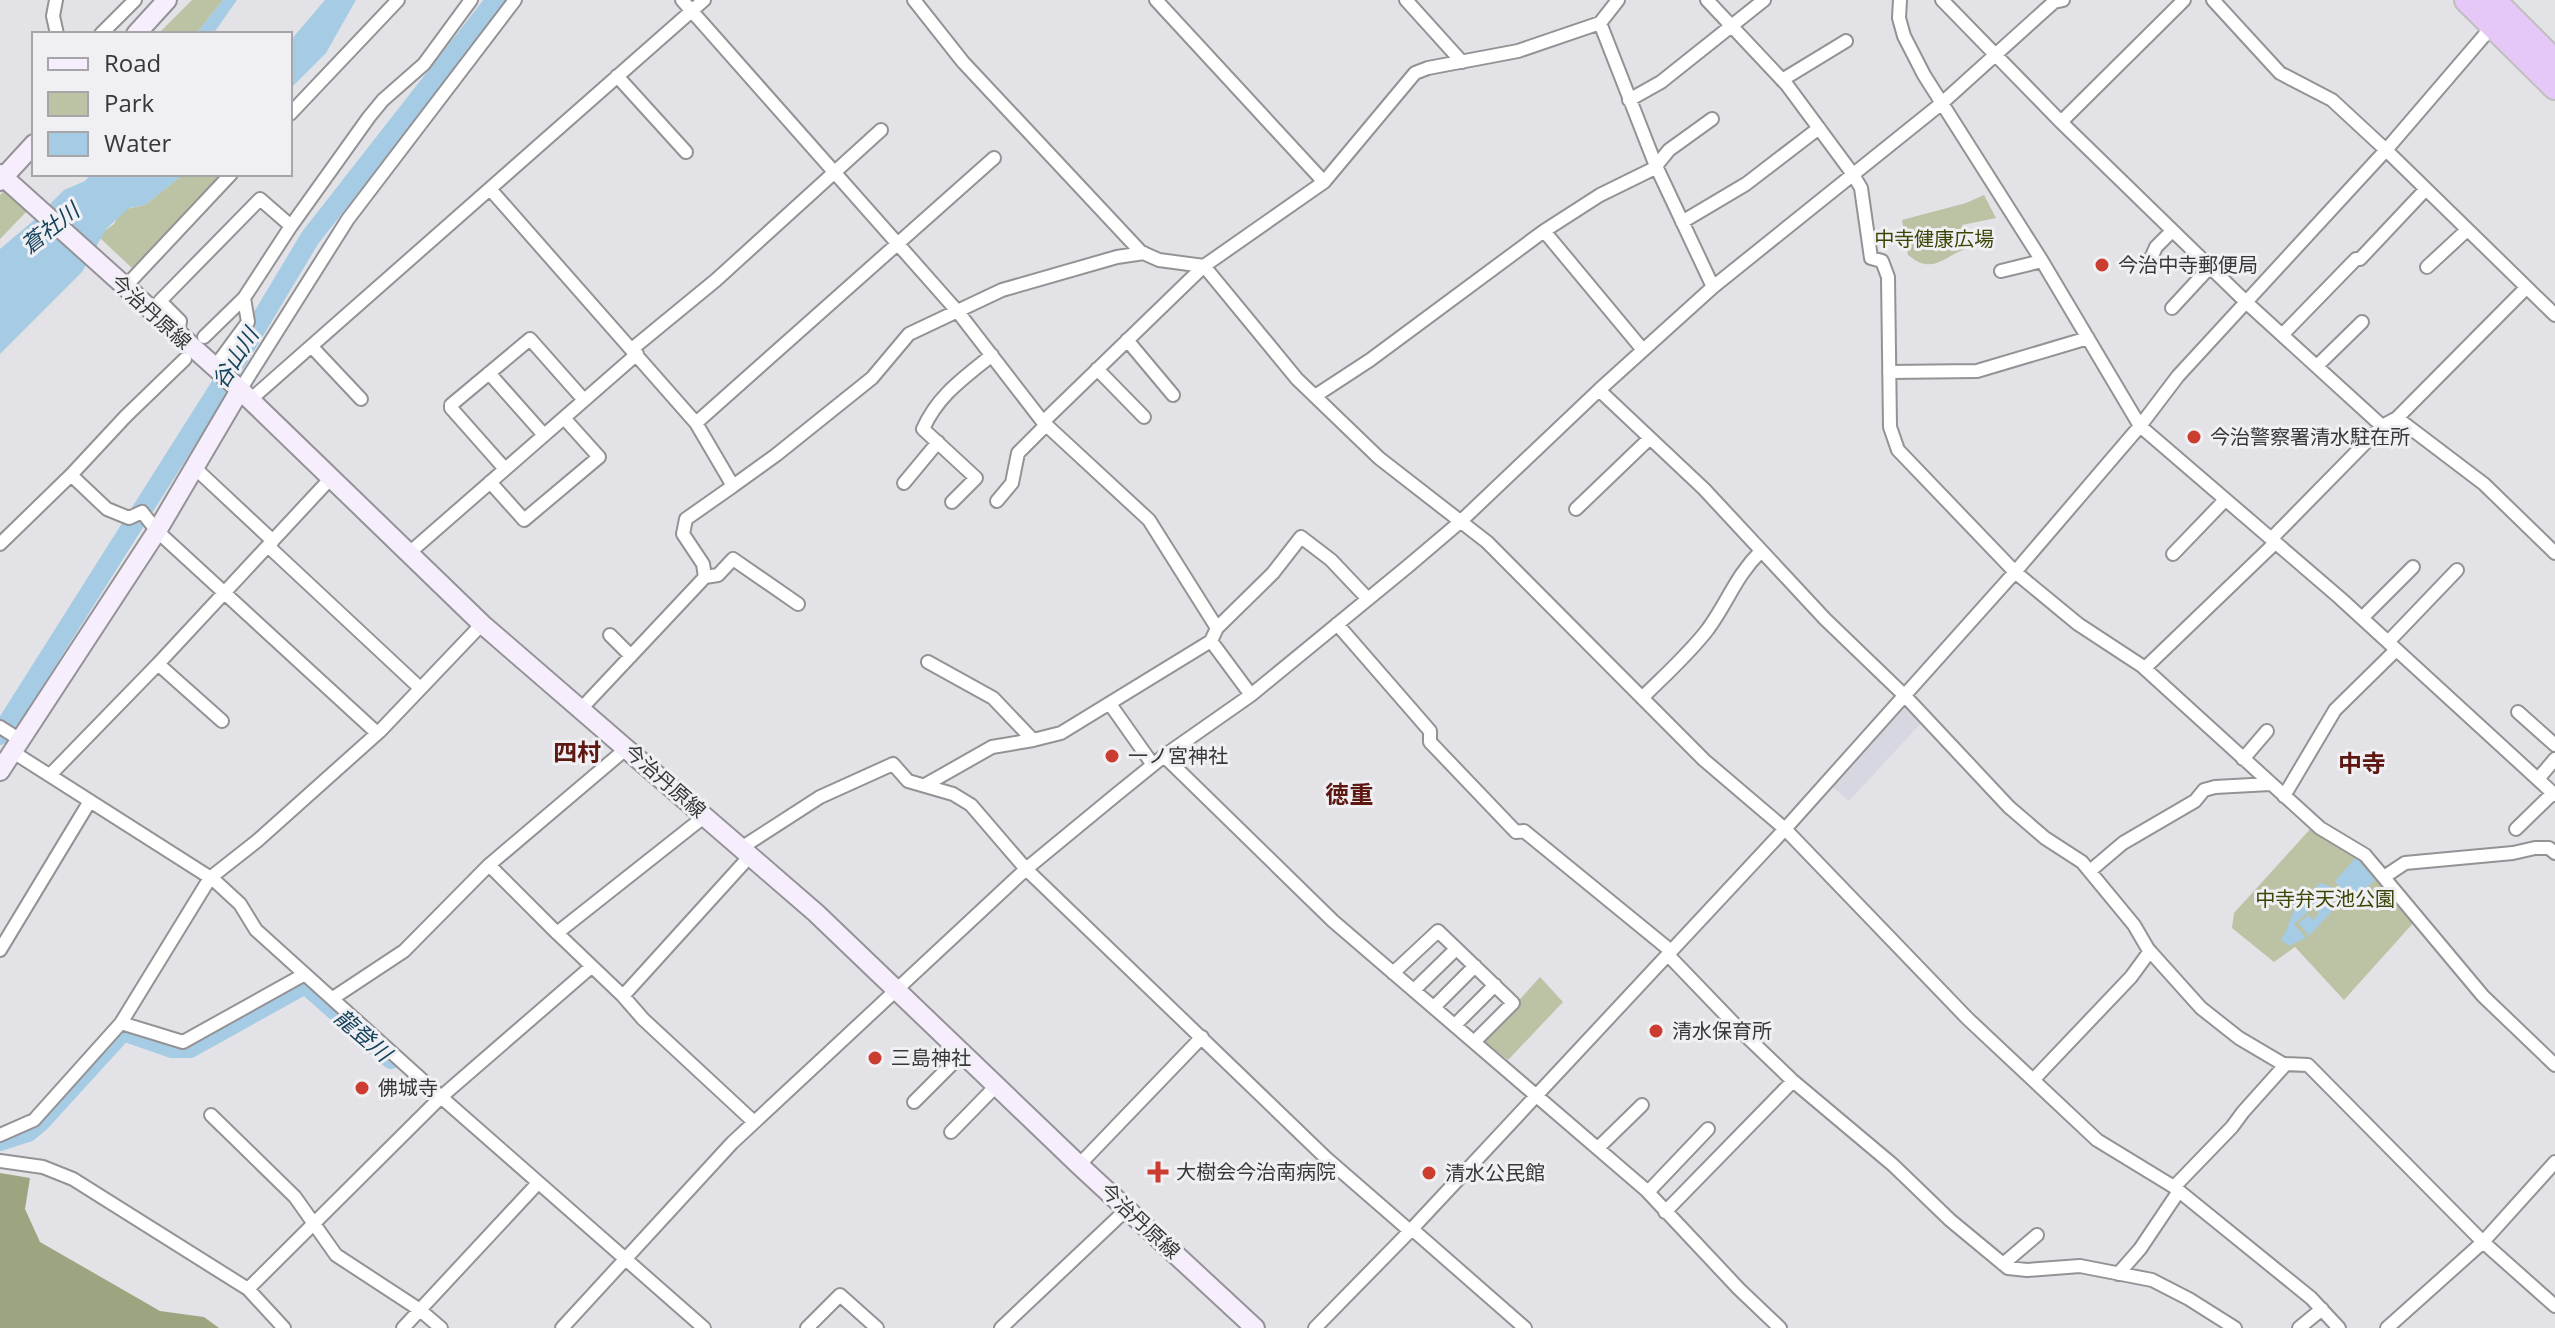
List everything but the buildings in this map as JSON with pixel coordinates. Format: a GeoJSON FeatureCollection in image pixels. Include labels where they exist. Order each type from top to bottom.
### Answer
{"type":"FeatureCollection","features":[{"type":"Feature","properties":{"kind":"highway"},"geometry":{"type":"LineString","coordinates":[[2467,0],[2499,9],[2555,62]]}},
{"type":"Feature","properties":{"kind":"highway"},"geometry":{"type":"LineString","coordinates":[[2499,9],[2555,87]]}},
{"type":"Feature","properties":{"kind":"main road"},"geometry":{"type":"LineString","coordinates":[[138,32],[167,0]]}},
{"type":"Feature","properties":{"kind":"main road"},"geometry":{"type":"LineString","coordinates":[[3,179],[32,146]]}},
{"type":"Feature","properties":{"kind":"main road","name":"今治丹原線"},"geometry":{"type":"LineString","coordinates":[[3,179],[242,392],[482,624],[816,913],[1079,1165],[1255,1328]]}},
{"type":"Feature","properties":{"kind":"main road"},"geometry":{"type":"LineString","coordinates":[[0,771],[154,527],[196,469],[242,392]]}},
{"type":"Feature","properties":{"kind":"street"},"geometry":{"type":"LineString","coordinates":[[56,0],[53,16],[57,32]]}},
{"type":"Feature","properties":{"kind":"street"},"geometry":{"type":"LineString","coordinates":[[103,32],[135,0]]}},
{"type":"Feature","properties":{"kind":"street"},"geometry":{"type":"LineString","coordinates":[[292,112],[398,0]]}},
{"type":"Feature","properties":{"kind":"street"},"geometry":{"type":"LineString","coordinates":[[204,337],[244,298],[369,117],[383,100],[424,64],[471,0]]}},
{"type":"Feature","properties":{"kind":"street"},"geometry":{"type":"LineString","coordinates":[[242,392],[348,219],[515,0]]}},
{"type":"Feature","properties":{"kind":"street"},"geometry":{"type":"LineString","coordinates":[[682,0],[898,241],[1045,424],[1149,520],[1217,628]]}},
{"type":"Feature","properties":{"kind":"street"},"geometry":{"type":"LineString","coordinates":[[242,392],[312,347],[704,0]]}},
{"type":"Feature","properties":{"kind":"street"},"geometry":{"type":"LineString","coordinates":[[914,0],[963,62],[1144,253],[1159,260],[1204,266],[1297,379],[1379,458],[1487,542],[1704,760],[1785,829],[1967,1018],[2097,1140],[2176,1189],[2322,1309],[2339,1328]]}},
{"type":"Feature","properties":{"kind":"street"},"geometry":{"type":"LineString","coordinates":[[1156,0],[1324,182]]}},
{"type":"Feature","properties":{"kind":"street"},"geometry":{"type":"LineString","coordinates":[[1406,0],[1462,62]]}},
{"type":"Feature","properties":{"kind":"street"},"geometry":{"type":"LineString","coordinates":[[997,501],[1012,483],[1018,453],[1097,369],[1204,266],[1324,182],[1415,73],[1518,51],[1600,23],[1618,0]]}},
{"type":"Feature","properties":{"kind":"street"},"geometry":{"type":"LineString","coordinates":[[1707,0],[1782,80],[1861,188],[1871,258],[1882,261],[1888,277],[1890,427],[1898,450],[2015,572],[2078,624],[2145,668],[2320,828],[2365,855],[2483,996],[2555,1065]]}},
{"type":"Feature","properties":{"kind":"street"},"geometry":{"type":"LineString","coordinates":[[1629,100],[1661,82],[1764,0]]}},
{"type":"Feature","properties":{"kind":"street"},"geometry":{"type":"LineString","coordinates":[[1900,0],[1899,18],[1904,36],[1924,75],[2042,261],[2140,426],[2362,618],[2554,794],[2516,829]]}},
{"type":"Feature","properties":{"kind":"street"},"geometry":{"type":"LineString","coordinates":[[1942,0],[2172,231],[2382,426]]}},
{"type":"Feature","properties":{"kind":"street"},"geometry":{"type":"LineString","coordinates":[[562,1328],[754,1122],[1026,869],[1164,756],[1251,695],[1460,522],[1713,287],[1942,103],[2054,2],[2063,0]]}},
{"type":"Feature","properties":{"kind":"street"},"geometry":{"type":"LineString","coordinates":[[2061,122],[2184,0]]}},
{"type":"Feature","properties":{"kind":"street"},"geometry":{"type":"LineString","coordinates":[[2213,0],[2280,73],[2332,100],[2555,315]]}},
{"type":"Feature","properties":{"kind":"street"},"geometry":{"type":"LineString","coordinates":[[1315,1328],[1670,953],[1905,696],[2140,426],[2178,376],[2386,150],[2499,9]]}},
{"type":"Feature","properties":{"kind":"street"},"geometry":{"type":"LineString","coordinates":[[1600,23],[1656,167],[1713,287]]}},
{"type":"Feature","properties":{"kind":"street"},"geometry":{"type":"LineString","coordinates":[[1782,80],[1846,41]]}},
{"type":"Feature","properties":{"kind":"street"},"geometry":{"type":"LineString","coordinates":[[617,76],[686,152]]}},
{"type":"Feature","properties":{"kind":"street"},"geometry":{"type":"LineString","coordinates":[[1315,396],[1370,360],[1544,231],[1600,195],[1656,167],[1669,150],[1712,119]]}},
{"type":"Feature","properties":{"kind":"street"},"geometry":{"type":"LineString","coordinates":[[1682,222],[1746,184],[1819,128]]}},
{"type":"Feature","properties":{"kind":"street"},"geometry":{"type":"LineString","coordinates":[[408,554],[564,418],[881,130]]}},
{"type":"Feature","properties":{"kind":"street"},"geometry":{"type":"LineString","coordinates":[[696,423],[994,158]]}},
{"type":"Feature","properties":{"kind":"street"},"geometry":{"type":"LineString","coordinates":[[124,288],[229,176]]}},
{"type":"Feature","properties":{"kind":"street"},"geometry":{"type":"LineString","coordinates":[[490,189],[696,423],[733,486]]}},
{"type":"Feature","properties":{"kind":"street"},"geometry":{"type":"LineString","coordinates":[[2282,335],[2426,189]]}},
{"type":"Feature","properties":{"kind":"street"},"geometry":{"type":"LineString","coordinates":[[178,334],[180,321],[160,301],[260,199],[291,226]]}},
{"type":"Feature","properties":{"kind":"street"},"geometry":{"type":"LineString","coordinates":[[2427,267],[2467,230]]}},
{"type":"Feature","properties":{"kind":"street"},"geometry":{"type":"LineString","coordinates":[[1544,231],[1643,350]]}},
{"type":"Feature","properties":{"kind":"street"},"geometry":{"type":"LineString","coordinates":[[2148,265],[2156,247],[2172,231]]}},
{"type":"Feature","properties":{"kind":"street"},"geometry":{"type":"LineString","coordinates":[[705,577],[703,564],[683,534],[686,519],[776,455],[872,378],[909,334],[1002,290],[1117,257],[1144,253]]}},
{"type":"Feature","properties":{"kind":"street"},"geometry":{"type":"LineString","coordinates":[[2001,271],[2042,261]]}},
{"type":"Feature","properties":{"kind":"street"},"geometry":{"type":"LineString","coordinates":[[2172,308],[2210,267]]}},
{"type":"Feature","properties":{"kind":"street"},"geometry":{"type":"LineString","coordinates":[[2145,668],[2273,541],[2382,426],[2397,418],[2526,288]]}},
{"type":"Feature","properties":{"kind":"street"},"geometry":{"type":"LineString","coordinates":[[216,370],[248,322],[244,298]]}},
{"type":"Feature","properties":{"kind":"street"},"geometry":{"type":"LineString","coordinates":[[2317,366],[2362,322]]}},
{"type":"Feature","properties":{"kind":"street"},"geometry":{"type":"LineString","coordinates":[[1889,372],[1977,371],[2088,338]]}},
{"type":"Feature","properties":{"kind":"street"},"geometry":{"type":"LineString","coordinates":[[505,469],[451,408],[489,373],[530,339],[584,400]]}},
{"type":"Feature","properties":{"kind":"street"},"geometry":{"type":"LineString","coordinates":[[1127,340],[1173,395]]}},
{"type":"Feature","properties":{"kind":"street"},"geometry":{"type":"LineString","coordinates":[[312,347],[361,399]]}},
{"type":"Feature","properties":{"kind":"street"},"geometry":{"type":"LineString","coordinates":[[952,502],[976,478],[923,429],[933,408],[947,391],[992,355]]}},
{"type":"Feature","properties":{"kind":"street"},"geometry":{"type":"LineString","coordinates":[[0,544],[185,359]]}},
{"type":"Feature","properties":{"kind":"street"},"geometry":{"type":"LineString","coordinates":[[1097,369],[1144,417]]}},
{"type":"Feature","properties":{"kind":"street"},"geometry":{"type":"LineString","coordinates":[[489,373],[544,435]]}},
{"type":"Feature","properties":{"kind":"street"},"geometry":{"type":"LineString","coordinates":[[1599,390],[1704,489],[1825,619],[1905,696],[2009,807],[2045,838],[2082,862],[2134,925],[2150,951],[2201,1008],[2239,1038],[2286,1064],[2308,1065],[2483,1242],[2555,1306]]}},
{"type":"Feature","properties":{"kind":"street"},"geometry":{"type":"LineString","coordinates":[[490,482],[524,520],[599,457],[564,418]]}},
{"type":"Feature","properties":{"kind":"street"},"geometry":{"type":"LineString","coordinates":[[2397,418],[2484,484],[2555,553]]}},
{"type":"Feature","properties":{"kind":"street"},"geometry":{"type":"LineString","coordinates":[[1576,509],[1650,438]]}},
{"type":"Feature","properties":{"kind":"street"},"geometry":{"type":"LineString","coordinates":[[904,483],[938,442]]}},
{"type":"Feature","properties":{"kind":"street"},"geometry":{"type":"LineString","coordinates":[[196,469],[420,688]]}},
{"type":"Feature","properties":{"kind":"street"},"geometry":{"type":"LineString","coordinates":[[71,475],[107,509],[129,518],[142,512],[154,527],[377,733]]}},
{"type":"Feature","properties":{"kind":"street"},"geometry":{"type":"LineString","coordinates":[[50,775],[330,479]]}},
{"type":"Feature","properties":{"kind":"street"},"geometry":{"type":"LineString","coordinates":[[2173,554],[2225,500]]}},
{"type":"Feature","properties":{"kind":"street"},"geometry":{"type":"LineString","coordinates":[[922,786],[946,776],[992,747],[1061,733],[1211,641],[1217,628],[1273,573],[1301,537],[1331,560],[1368,599]]}},
{"type":"Feature","properties":{"kind":"street"},"geometry":{"type":"LineString","coordinates":[[1642,698],[1705,633],[1723,607],[1738,576],[1761,551]]}},
{"type":"Feature","properties":{"kind":"street"},"geometry":{"type":"LineString","coordinates":[[579,711],[705,577],[718,575],[733,559],[798,604]]}},
{"type":"Feature","properties":{"kind":"street"},"geometry":{"type":"LineString","coordinates":[[2362,618],[2413,567]]}},
{"type":"Feature","properties":{"kind":"street"},"geometry":{"type":"LineString","coordinates":[[2284,796],[2335,710],[2457,570]]}},
{"type":"Feature","properties":{"kind":"street"},"geometry":{"type":"LineString","coordinates":[[0,1135],[34,1120],[121,1023],[210,878],[257,841],[377,733],[482,624]]}},
{"type":"Feature","properties":{"kind":"street"},"geometry":{"type":"LineString","coordinates":[[1337,624],[1430,731],[1430,742],[1516,832],[1524,831],[1670,953],[1793,1081],[2008,1268],[2027,1270],[2080,1266],[2152,1280],[2235,1328]]}},
{"type":"Feature","properties":{"kind":"street"},"geometry":{"type":"LineString","coordinates":[[610,635],[631,656]]}},
{"type":"Feature","properties":{"kind":"street"},"geometry":{"type":"LineString","coordinates":[[1211,641],[1251,695]]}},
{"type":"Feature","properties":{"kind":"street"},"geometry":{"type":"LineString","coordinates":[[928,662],[993,698],[1033,740]]}},
{"type":"Feature","properties":{"kind":"street"},"geometry":{"type":"LineString","coordinates":[[158,664],[222,721]]}},
{"type":"Feature","properties":{"kind":"street"},"geometry":{"type":"LineString","coordinates":[[1110,704],[1153,765]]}},
{"type":"Feature","properties":{"kind":"street"},"geometry":{"type":"LineString","coordinates":[[2518,712],[2555,745]]}},
{"type":"Feature","properties":{"kind":"street"},"geometry":{"type":"LineString","coordinates":[[0,727],[50,775],[210,878],[240,904],[256,930],[704,1328]]}},
{"type":"Feature","properties":{"kind":"street"},"geometry":{"type":"LineString","coordinates":[[2243,759],[2267,731]]}},
{"type":"Feature","properties":{"kind":"street"},"geometry":{"type":"LineString","coordinates":[[333,998],[404,951],[489,865],[627,748]]}},
{"type":"Feature","properties":{"kind":"street"},"geometry":{"type":"LineString","coordinates":[[1164,756],[1333,921],[1648,1192],[1780,1328]]}},
{"type":"Feature","properties":{"kind":"street"},"geometry":{"type":"LineString","coordinates":[[2538,779],[2555,759]]}},
{"type":"Feature","properties":{"kind":"street"},"geometry":{"type":"LineString","coordinates":[[623,996],[746,852],[820,797],[893,764],[908,781],[935,787],[971,805],[1026,869],[1326,1158],[1525,1328]]}},
{"type":"Feature","properties":{"kind":"street"},"geometry":{"type":"LineString","coordinates":[[2090,871],[2123,843],[2195,801],[2204,790],[2270,784]]}},
{"type":"Feature","properties":{"kind":"street"},"geometry":{"type":"LineString","coordinates":[[0,950],[90,801]]}},
{"type":"Feature","properties":{"kind":"street"},"geometry":{"type":"LineString","coordinates":[[557,933],[705,816]]}},
{"type":"Feature","properties":{"kind":"street"},"geometry":{"type":"LineString","coordinates":[[2384,877],[2405,863],[2513,853],[2535,848],[2549,848],[2555,853]]}},
{"type":"Feature","properties":{"kind":"street"},"geometry":{"type":"LineString","coordinates":[[489,865],[643,1019],[754,1122]]}},
{"type":"Feature","properties":{"kind":"street"},"geometry":{"type":"LineString","coordinates":[[1393,973],[1438,931],[1513,1003],[1475,1041]]}},
{"type":"Feature","properties":{"kind":"street"},"geometry":{"type":"LineString","coordinates":[[1414,990],[1456,949]]}},
{"type":"Feature","properties":{"kind":"street"},"geometry":{"type":"LineString","coordinates":[[2033,1080],[2131,977],[2150,951]]}},
{"type":"Feature","properties":{"kind":"street"},"geometry":{"type":"LineString","coordinates":[[1434,1007],[1475,966]]}},
{"type":"Feature","properties":{"kind":"street"},"geometry":{"type":"LineString","coordinates":[[248,1289],[441,1097],[591,967]]}},
{"type":"Feature","properties":{"kind":"street"},"geometry":{"type":"LineString","coordinates":[[121,1023],[183,1042],[305,974]]}},
{"type":"Feature","properties":{"kind":"street"},"geometry":{"type":"LineString","coordinates":[[1455,1025],[1495,985]]}},
{"type":"Feature","properties":{"kind":"street"},"geometry":{"type":"LineString","coordinates":[[1079,1165],[1202,1037]]}},
{"type":"Feature","properties":{"kind":"street"},"geometry":{"type":"LineString","coordinates":[[914,1102],[962,1054]]}},
{"type":"Feature","properties":{"kind":"street"},"geometry":{"type":"LineString","coordinates":[[2118,1274],[2140,1249],[2176,1189],[2286,1064]]}},
{"type":"Feature","properties":{"kind":"street"},"geometry":{"type":"LineString","coordinates":[[1665,1212],[1793,1081]]}},
{"type":"Feature","properties":{"kind":"street"},"geometry":{"type":"LineString","coordinates":[[951,1132],[996,1086]]}},
{"type":"Feature","properties":{"kind":"street"},"geometry":{"type":"LineString","coordinates":[[1598,1148],[1642,1105]]}},
{"type":"Feature","properties":{"kind":"street"},"geometry":{"type":"LineString","coordinates":[[211,1115],[295,1197],[336,1255],[420,1310],[441,1328]]}},
{"type":"Feature","properties":{"kind":"street"},"geometry":{"type":"LineString","coordinates":[[1648,1192],[1708,1129]]}},
{"type":"Feature","properties":{"kind":"street"},"geometry":{"type":"LineString","coordinates":[[0,1161],[43,1167],[73,1179],[248,1289],[284,1328]]}},
{"type":"Feature","properties":{"kind":"street"},"geometry":{"type":"LineString","coordinates":[[2387,1328],[2483,1242],[2555,1162]]}},
{"type":"Feature","properties":{"kind":"street"},"geometry":{"type":"LineString","coordinates":[[403,1328],[538,1183]]}},
{"type":"Feature","properties":{"kind":"street"},"geometry":{"type":"LineString","coordinates":[[1001,1328],[1127,1209]]}},
{"type":"Feature","properties":{"kind":"street"},"geometry":{"type":"LineString","coordinates":[[2003,1264],[2037,1235]]}},
{"type":"Feature","properties":{"kind":"street"},"geometry":{"type":"LineString","coordinates":[[807,1328],[840,1295],[877,1328]]}},
{"type":"Feature","properties":{"kind":"street"},"geometry":{"type":"LineString","coordinates":[[2299,1328],[2322,1309]]}},
{"type":"Feature","properties":{"kind":"shaded area"},"geometry":{"type":"Polygon","coordinates":[[[1905,702],[1924,720],[1849,801],[1830,785],[1905,702]]]}},
{"type":"Feature","properties":{"kind":"green space"},"geometry":{"type":"Polygon","coordinates":[[[192,0],[223,0],[198,32],[160,32],[192,0]]]}},
{"type":"Feature","properties":{"kind":"green space"},"geometry":{"type":"Polygon","coordinates":[[[181,176],[223,176],[132,268],[101,239],[100,234],[114,224],[121,210],[145,205],[181,176]]]}},
{"type":"Feature","properties":{"kind":"green space"},"geometry":{"type":"Polygon","coordinates":[[[7,187],[29,209],[0,239],[0,195],[7,187]]]}},
{"type":"Feature","properties":{"kind":"green space","name":"中寺健康広場"},"geometry":{"type":"Polygon","coordinates":[[[1984,195],[1996,218],[1962,225],[1969,248],[1932,264],[1917,261],[1908,255],[1902,220],[1966,203],[1984,195]]]}},
{"type":"Feature","properties":{"kind":"green space","name":"中寺弁天池公園"},"geometry":{"type":"Polygon","coordinates":[[[2313,826],[2363,857],[2415,921],[2344,1000],[2295,947],[2274,962],[2232,928],[2234,913],[2313,826]]]}},
{"type":"Feature","properties":{"kind":"green space"},"geometry":{"type":"Polygon","coordinates":[[[1540,977],[1563,1002],[1508,1060],[1486,1043],[1486,1037],[1540,977]]]}},
{"type":"Feature","properties":{"kind":"green space"},"geometry":{"type":"Polygon","coordinates":[[[0,1173],[30,1178],[25,1209],[40,1242],[160,1311],[204,1317],[219,1328],[0,1328],[0,1173]]]}},
{"type":"Feature","properties":{"kind":"water"},"geometry":{"type":"Polygon","coordinates":[[[223,0],[237,0],[214,32],[198,32],[223,0]]]}},
{"type":"Feature","properties":{"kind":"water"},"geometry":{"type":"Polygon","coordinates":[[[325,0],[356,0],[326,53],[292,87],[292,39],[325,0]]]}},
{"type":"Feature","properties":{"kind":"water","name":"蒼社川"},"geometry":{"type":"Polygon","coordinates":[[[89,176],[181,176],[145,205],[129,208],[106,229],[82,272],[0,354],[0,249],[64,190],[89,176]]]}},
{"type":"Feature","properties":{"kind":"water"},"geometry":{"type":"Polygon","coordinates":[[[2356,857],[2375,880],[2355,899],[2335,881],[2356,857]]]}},
{"type":"Feature","properties":{"kind":"water"},"geometry":{"type":"Polygon","coordinates":[[[2320,883],[2337,889],[2333,894],[2328,889],[2322,893],[2326,899],[2332,900],[2329,905],[2334,909],[2309,936],[2298,923],[2309,915],[2313,920],[2319,914],[2306,898],[2320,883]]]}},
{"type":"Feature","properties":{"kind":"water"},"geometry":{"type":"Polygon","coordinates":[[[2301,900],[2310,910],[2294,924],[2306,938],[2288,946],[2281,939],[2301,900]]]}},
{"type":"Feature","properties":{"kind":"waterway","name":"谷山川"},"geometry":{"type":"LineString","coordinates":[[0,735],[237,360],[310,238],[496,0]]}},
{"type":"Feature","properties":{"kind":"waterway","name":"龍登川"},"geometry":{"type":"LineString","coordinates":[[0,1141],[28,1132],[41,1121],[123,1031],[172,1048],[190,1048],[305,984],[391,1059]]}},
{"type":"Feature","properties":{"kind":"place","name":"今治中寺郵便局"},"geometry":{"type":"Point","coordinates":[2102,265]}},
{"type":"Feature","properties":{"kind":"place","name":"今治警察署清水駐在所"},"geometry":{"type":"Point","coordinates":[2194,437]}},
{"type":"Feature","properties":{"kind":"place","name":"一ノ宮神社"},"geometry":{"type":"Point","coordinates":[1112,756]}},
{"type":"Feature","properties":{"kind":"place","name":"清水保育所"},"geometry":{"type":"Point","coordinates":[1656,1031]}},
{"type":"Feature","properties":{"kind":"place","name":"三島神社"},"geometry":{"type":"Point","coordinates":[875,1058]}},
{"type":"Feature","properties":{"kind":"place","name":"佛城寺"},"geometry":{"type":"Point","coordinates":[362,1088]}},
{"type":"Feature","properties":{"kind":"place","name":"大樹会今治南病院"},"geometry":{"type":"Point","coordinates":[1158,1172]}},
{"type":"Feature","properties":{"kind":"place","name":"清水公民館"},"geometry":{"type":"Point","coordinates":[1429,1173]}},
{"type":"Feature","properties":{"kind":"district","name":"四村"},"geometry":{"type":"Point","coordinates":[577,753]}},
{"type":"Feature","properties":{"kind":"district","name":"中寺"},"geometry":{"type":"Point","coordinates":[2362,764]}},
{"type":"Feature","properties":{"kind":"district","name":"徳重"},"geometry":{"type":"Point","coordinates":[1349,795]}}]}
